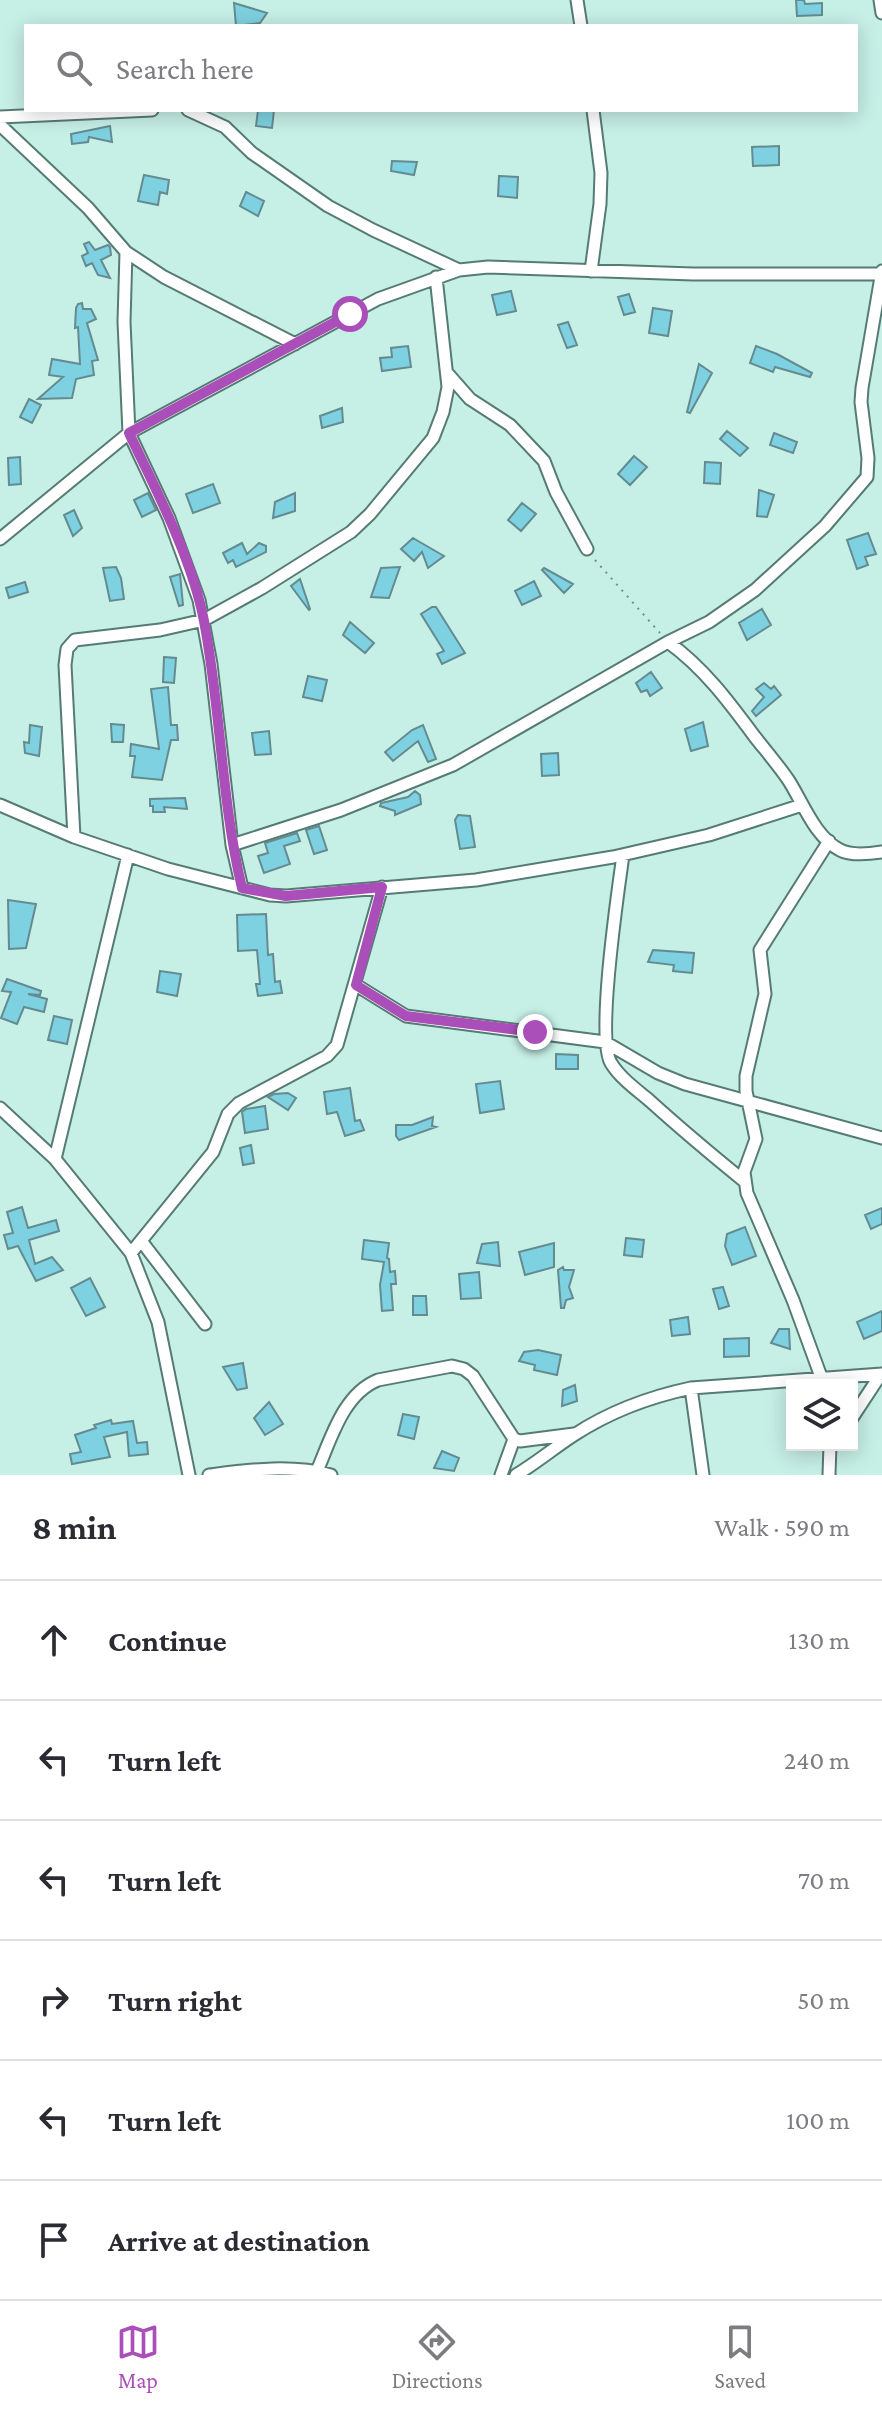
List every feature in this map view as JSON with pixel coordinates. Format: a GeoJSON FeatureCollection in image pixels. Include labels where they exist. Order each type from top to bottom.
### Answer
{"type":"FeatureCollection","features":[{"type":"Feature","properties":{"kind":"street"},"geometry":{"type":"LineString","coordinates":[[577,0],[581,24]]}},
{"type":"Feature","properties":{"kind":"street"},"geometry":{"type":"LineString","coordinates":[[880,0],[882,13]]}},
{"type":"Feature","properties":{"kind":"street"},"geometry":{"type":"LineString","coordinates":[[0,117],[109,112]]}},
{"type":"Feature","properties":{"kind":"street"},"geometry":{"type":"LineString","coordinates":[[192,112],[225,127],[252,153],[328,206],[459,270]]}},
{"type":"Feature","properties":{"kind":"street"},"geometry":{"type":"LineString","coordinates":[[591,271],[601,173],[593,112]]}},
{"type":"Feature","properties":{"kind":"street"},"geometry":{"type":"LineString","coordinates":[[0,125],[88,208],[126,252],[164,277],[295,344]]}},
{"type":"Feature","properties":{"kind":"street"},"geometry":{"type":"LineString","coordinates":[[126,252],[124,322],[129,433],[169,518],[204,620],[232,845],[242,888]]}},
{"type":"Feature","properties":{"kind":"street"},"geometry":{"type":"LineString","coordinates":[[0,539],[129,433],[378,299],[459,270],[522,267],[693,274],[882,273],[862,388],[868,458],[864,481],[825,526],[767,580],[709,622],[668,642],[453,765],[341,810],[232,845]]}},
{"type":"Feature","properties":{"kind":"street"},"geometry":{"type":"LineString","coordinates":[[74,837],[65,665],[67,649],[75,640],[160,630],[204,620],[351,532],[370,514],[433,438],[443,412],[448,387],[436,277]]}},
{"type":"Feature","properties":{"kind":"street"},"geometry":{"type":"LineString","coordinates":[[447,373],[470,399],[510,425],[544,461],[556,492],[587,549]]}},
{"type":"Feature","properties":{"kind":"street"},"geometry":{"type":"LineString","coordinates":[[668,642],[699,667],[719,690],[789,781],[802,805],[829,841],[840,850],[854,853],[882,852]]}},
{"type":"Feature","properties":{"kind":"street"},"geometry":{"type":"LineString","coordinates":[[0,805],[74,837],[168,869],[286,896],[476,880],[623,855],[709,835],[802,805]]}},
{"type":"Feature","properties":{"kind":"street"},"geometry":{"type":"LineString","coordinates":[[823,1379],[744,1181],[744,1172],[756,1139],[746,1076],[765,994],[760,950],[829,841]]}},
{"type":"Feature","properties":{"kind":"street"},"geometry":{"type":"LineString","coordinates":[[55,1159],[128,855]]}},
{"type":"Feature","properties":{"kind":"street"},"geometry":{"type":"LineString","coordinates":[[623,855],[605,1042],[610,1062],[626,1080],[744,1181]]}},
{"type":"Feature","properties":{"kind":"street"},"geometry":{"type":"LineString","coordinates":[[131,1253],[213,1152],[228,1114],[239,1103],[327,1056],[337,1045],[382,887]]}},
{"type":"Feature","properties":{"kind":"street"},"geometry":{"type":"LineString","coordinates":[[356,985],[406,1016],[605,1042],[658,1073],[685,1084],[882,1138]]}},
{"type":"Feature","properties":{"kind":"street"},"geometry":{"type":"LineString","coordinates":[[0,1108],[55,1159],[131,1253],[158,1322],[189,1475]]}},
{"type":"Feature","properties":{"kind":"street"},"geometry":{"type":"LineString","coordinates":[[142,1242],[205,1324]]}},
{"type":"Feature","properties":{"kind":"street"},"geometry":{"type":"LineString","coordinates":[[317,1471],[339,1421],[354,1396],[367,1384],[452,1366],[464,1369],[473,1376],[514,1439],[520,1441],[575,1434]]}},
{"type":"Feature","properties":{"kind":"street"},"geometry":{"type":"LineString","coordinates":[[841,1379],[882,1374]]}},
{"type":"Feature","properties":{"kind":"street"},"geometry":{"type":"LineString","coordinates":[[858,1409],[882,1374]]}},
{"type":"Feature","properties":{"kind":"street"},"geometry":{"type":"LineString","coordinates":[[516,1475],[575,1434],[628,1407],[691,1388],[786,1383]]}},
{"type":"Feature","properties":{"kind":"street"},"geometry":{"type":"LineString","coordinates":[[691,1388],[703,1475]]}},
{"type":"Feature","properties":{"kind":"street"},"geometry":{"type":"LineString","coordinates":[[501,1475],[514,1439]]}},
{"type":"Feature","properties":{"kind":"street"},"geometry":{"type":"LineString","coordinates":[[830,1470],[837,1451]]}},
{"type":"Feature","properties":{"kind":"street"},"geometry":{"type":"LineString","coordinates":[[209,1475],[279,1469],[331,1475]]}},
{"type":"Feature","properties":{"kind":"path"},"geometry":{"type":"LineString","coordinates":[[587,549],[668,642]]}},
{"type":"Feature","properties":{"kind":"building"},"geometry":{"type":"Polygon","coordinates":[[[796,0],[804,0],[805,4],[822,3],[822,15],[797,16],[796,0]]]}},
{"type":"Feature","properties":{"kind":"building"},"geometry":{"type":"Polygon","coordinates":[[[234,3],[267,13],[260,23],[236,24],[234,3]]]}},
{"type":"Feature","properties":{"kind":"building"},"geometry":{"type":"Polygon","coordinates":[[[258,112],[274,112],[272,128],[256,126],[258,112]]]}},
{"type":"Feature","properties":{"kind":"building"},"geometry":{"type":"Polygon","coordinates":[[[110,126],[112,142],[89,137],[88,142],[72,144],[71,134],[110,126]]]}},
{"type":"Feature","properties":{"kind":"building"},"geometry":{"type":"Polygon","coordinates":[[[779,146],[779,165],[753,166],[752,147],[779,146]]]}},
{"type":"Feature","properties":{"kind":"building"},"geometry":{"type":"Polygon","coordinates":[[[392,161],[417,162],[414,175],[391,171],[392,161]]]}},
{"type":"Feature","properties":{"kind":"building"},"geometry":{"type":"Polygon","coordinates":[[[144,175],[169,180],[167,194],[160,192],[158,205],[138,201],[144,175]]]}},
{"type":"Feature","properties":{"kind":"building"},"geometry":{"type":"Polygon","coordinates":[[[499,176],[518,177],[517,198],[498,196],[499,176]]]}},
{"type":"Feature","properties":{"kind":"building"},"geometry":{"type":"Polygon","coordinates":[[[246,192],[264,201],[258,216],[240,206],[246,192]]]}},
{"type":"Feature","properties":{"kind":"building"},"geometry":{"type":"Polygon","coordinates":[[[89,242],[95,250],[110,247],[111,255],[101,260],[110,278],[98,275],[92,263],[86,266],[82,256],[88,253],[84,244],[89,242]]]}},
{"type":"Feature","properties":{"kind":"building"},"geometry":{"type":"Polygon","coordinates":[[[511,291],[516,311],[497,315],[492,295],[511,291]]]}},
{"type":"Feature","properties":{"kind":"building"},"geometry":{"type":"Polygon","coordinates":[[[629,294],[635,312],[624,315],[618,297],[629,294]]]}},
{"type":"Feature","properties":{"kind":"building"},"geometry":{"type":"Polygon","coordinates":[[[82,303],[83,309],[91,309],[96,319],[87,323],[98,360],[92,361],[94,375],[76,379],[72,398],[38,399],[63,377],[49,375],[52,359],[80,364],[78,327],[75,328],[76,308],[82,303]]]}},
{"type":"Feature","properties":{"kind":"building"},"geometry":{"type":"Polygon","coordinates":[[[653,308],[672,311],[668,336],[649,333],[653,308]]]}},
{"type":"Feature","properties":{"kind":"building"},"geometry":{"type":"Polygon","coordinates":[[[568,322],[577,345],[567,348],[558,325],[568,322]]]}},
{"type":"Feature","properties":{"kind":"building"},"geometry":{"type":"Polygon","coordinates":[[[408,346],[411,367],[382,371],[380,358],[392,357],[391,348],[408,346]]]}},
{"type":"Feature","properties":{"kind":"building"},"geometry":{"type":"Polygon","coordinates":[[[756,346],[812,373],[810,377],[775,367],[773,372],[750,363],[756,346]]]}},
{"type":"Feature","properties":{"kind":"building"},"geometry":{"type":"Polygon","coordinates":[[[699,364],[712,373],[690,413],[687,412],[699,364]]]}},
{"type":"Feature","properties":{"kind":"building"},"geometry":{"type":"Polygon","coordinates":[[[29,399],[41,405],[32,423],[20,417],[29,399]]]}},
{"type":"Feature","properties":{"kind":"building"},"geometry":{"type":"Polygon","coordinates":[[[342,408],[343,422],[322,428],[320,416],[342,408]]]}},
{"type":"Feature","properties":{"kind":"building"},"geometry":{"type":"Polygon","coordinates":[[[727,431],[748,448],[740,456],[720,439],[727,431]]]}},
{"type":"Feature","properties":{"kind":"building"},"geometry":{"type":"Polygon","coordinates":[[[774,433],[797,442],[793,453],[770,445],[774,433]]]}},
{"type":"Feature","properties":{"kind":"building"},"geometry":{"type":"Polygon","coordinates":[[[634,456],[647,467],[630,485],[618,474],[634,456]]]}},
{"type":"Feature","properties":{"kind":"building"},"geometry":{"type":"Polygon","coordinates":[[[20,457],[21,484],[9,485],[8,458],[20,457]]]}},
{"type":"Feature","properties":{"kind":"building"},"geometry":{"type":"Polygon","coordinates":[[[705,462],[721,463],[720,484],[704,483],[705,462]]]}},
{"type":"Feature","properties":{"kind":"building"},"geometry":{"type":"Polygon","coordinates":[[[213,484],[220,503],[193,513],[186,494],[213,484]]]}},
{"type":"Feature","properties":{"kind":"building"},"geometry":{"type":"Polygon","coordinates":[[[759,490],[774,495],[767,517],[757,516],[759,490]]]}},
{"type":"Feature","properties":{"kind":"building"},"geometry":{"type":"Polygon","coordinates":[[[148,493],[156,510],[142,517],[134,500],[148,493]]]}},
{"type":"Feature","properties":{"kind":"building"},"geometry":{"type":"Polygon","coordinates":[[[295,493],[295,511],[273,518],[275,502],[295,493]]]}},
{"type":"Feature","properties":{"kind":"building"},"geometry":{"type":"Polygon","coordinates":[[[522,503],[536,514],[521,531],[508,520],[522,503]]]}},
{"type":"Feature","properties":{"kind":"building"},"geometry":{"type":"Polygon","coordinates":[[[74,510],[82,528],[73,536],[64,515],[74,510]]]}},
{"type":"Feature","properties":{"kind":"building"},"geometry":{"type":"Polygon","coordinates":[[[868,533],[876,554],[865,557],[868,565],[857,569],[847,540],[868,533]]]}},
{"type":"Feature","properties":{"kind":"building"},"geometry":{"type":"Polygon","coordinates":[[[413,538],[444,556],[428,568],[422,552],[414,561],[401,549],[413,538]]]}},
{"type":"Feature","properties":{"kind":"building"},"geometry":{"type":"Polygon","coordinates":[[[242,543],[247,554],[259,543],[266,546],[266,552],[236,567],[233,560],[228,563],[223,553],[242,543]]]}},
{"type":"Feature","properties":{"kind":"building"},"geometry":{"type":"Polygon","coordinates":[[[116,567],[124,599],[110,601],[103,568],[116,567]]]}},
{"type":"Feature","properties":{"kind":"building"},"geometry":{"type":"Polygon","coordinates":[[[400,567],[389,598],[371,597],[381,568],[400,567]]]}},
{"type":"Feature","properties":{"kind":"building"},"geometry":{"type":"Polygon","coordinates":[[[544,568],[573,584],[564,593],[542,570],[544,568]]]}},
{"type":"Feature","properties":{"kind":"building"},"geometry":{"type":"Polygon","coordinates":[[[180,574],[183,605],[179,606],[170,577],[180,574]]]}},
{"type":"Feature","properties":{"kind":"building"},"geometry":{"type":"Polygon","coordinates":[[[300,579],[310,609],[309,610],[291,586],[300,579]]]}},
{"type":"Feature","properties":{"kind":"building"},"geometry":{"type":"Polygon","coordinates":[[[534,581],[541,596],[522,605],[515,591],[534,581]]]}},
{"type":"Feature","properties":{"kind":"building"},"geometry":{"type":"Polygon","coordinates":[[[25,582],[28,592],[9,598],[6,588],[25,582]]]}},
{"type":"Feature","properties":{"kind":"building"},"geometry":{"type":"Polygon","coordinates":[[[436,607],[465,653],[442,664],[437,654],[444,651],[421,614],[436,607]]]}},
{"type":"Feature","properties":{"kind":"building"},"geometry":{"type":"Polygon","coordinates":[[[762,609],[771,625],[747,640],[739,623],[762,609]]]}},
{"type":"Feature","properties":{"kind":"building"},"geometry":{"type":"Polygon","coordinates":[[[350,622],[374,643],[365,653],[343,635],[350,622]]]}},
{"type":"Feature","properties":{"kind":"building"},"geometry":{"type":"Polygon","coordinates":[[[164,657],[176,658],[174,683],[163,682],[164,657]]]}},
{"type":"Feature","properties":{"kind":"building"},"geometry":{"type":"Polygon","coordinates":[[[651,672],[662,688],[650,696],[647,690],[641,692],[636,683],[651,672]]]}},
{"type":"Feature","properties":{"kind":"building"},"geometry":{"type":"Polygon","coordinates":[[[308,676],[327,680],[322,701],[303,697],[308,676]]]}},
{"type":"Feature","properties":{"kind":"building"},"geometry":{"type":"Polygon","coordinates":[[[764,683],[771,689],[774,686],[781,695],[756,716],[752,711],[764,697],[756,689],[764,683]]]}},
{"type":"Feature","properties":{"kind":"building"},"geometry":{"type":"Polygon","coordinates":[[[168,687],[171,725],[177,725],[178,740],[171,740],[162,780],[132,777],[135,756],[130,756],[131,744],[159,749],[151,689],[168,687]]]}},
{"type":"Feature","properties":{"kind":"building"},"geometry":{"type":"Polygon","coordinates":[[[703,722],[708,746],[691,751],[685,729],[703,722]]]}},
{"type":"Feature","properties":{"kind":"building"},"geometry":{"type":"Polygon","coordinates":[[[111,724],[124,725],[123,742],[112,742],[111,724]]]}},
{"type":"Feature","properties":{"kind":"building"},"geometry":{"type":"Polygon","coordinates":[[[30,725],[42,727],[39,756],[25,753],[24,742],[29,743],[30,725]]]}},
{"type":"Feature","properties":{"kind":"building"},"geometry":{"type":"Polygon","coordinates":[[[423,725],[436,759],[428,762],[418,741],[393,761],[385,752],[423,725]]]}},
{"type":"Feature","properties":{"kind":"building"},"geometry":{"type":"Polygon","coordinates":[[[269,731],[271,754],[255,755],[252,733],[269,731]]]}},
{"type":"Feature","properties":{"kind":"building"},"geometry":{"type":"Polygon","coordinates":[[[558,753],[559,775],[542,776],[541,754],[558,753]]]}},
{"type":"Feature","properties":{"kind":"building"},"geometry":{"type":"Polygon","coordinates":[[[415,791],[420,795],[421,804],[395,815],[395,811],[380,806],[381,803],[408,797],[415,791]]]}},
{"type":"Feature","properties":{"kind":"building"},"geometry":{"type":"Polygon","coordinates":[[[185,798],[187,809],[164,807],[165,812],[153,812],[153,806],[150,806],[150,799],[185,798]]]}},
{"type":"Feature","properties":{"kind":"building"},"geometry":{"type":"Polygon","coordinates":[[[458,815],[470,816],[475,847],[460,849],[455,820],[458,815]]]}},
{"type":"Feature","properties":{"kind":"building"},"geometry":{"type":"Polygon","coordinates":[[[319,826],[327,850],[314,854],[306,830],[319,826]]]}},
{"type":"Feature","properties":{"kind":"building"},"geometry":{"type":"Polygon","coordinates":[[[297,833],[300,841],[284,846],[290,864],[264,873],[258,856],[268,853],[265,843],[297,833]]]}},
{"type":"Feature","properties":{"kind":"building"},"geometry":{"type":"Polygon","coordinates":[[[8,900],[36,904],[26,948],[9,949],[8,900]]]}},
{"type":"Feature","properties":{"kind":"building"},"geometry":{"type":"Polygon","coordinates":[[[266,914],[268,955],[273,954],[275,982],[280,981],[282,993],[258,996],[257,950],[238,951],[237,915],[266,914]]]}},
{"type":"Feature","properties":{"kind":"building"},"geometry":{"type":"Polygon","coordinates":[[[653,950],[694,953],[692,973],[673,971],[674,965],[648,962],[653,950]]]}},
{"type":"Feature","properties":{"kind":"building"},"geometry":{"type":"Polygon","coordinates":[[[160,971],[181,974],[177,996],[157,992],[160,971]]]}},
{"type":"Feature","properties":{"kind":"building"},"geometry":{"type":"Polygon","coordinates":[[[7,979],[41,991],[40,995],[28,994],[47,999],[44,1012],[24,1007],[17,1024],[1,1018],[11,992],[2,991],[7,979]]]}},
{"type":"Feature","properties":{"kind":"building"},"geometry":{"type":"Polygon","coordinates":[[[54,1016],[72,1020],[67,1044],[48,1040],[54,1016]]]}},
{"type":"Feature","properties":{"kind":"building"},"geometry":{"type":"Polygon","coordinates":[[[556,1054],[578,1055],[578,1069],[556,1069],[556,1054]]]}},
{"type":"Feature","properties":{"kind":"building"},"geometry":{"type":"Polygon","coordinates":[[[500,1081],[504,1109],[480,1113],[476,1084],[500,1081]]]}},
{"type":"Feature","properties":{"kind":"building"},"geometry":{"type":"Polygon","coordinates":[[[350,1088],[355,1121],[360,1120],[364,1130],[345,1136],[337,1112],[327,1114],[324,1092],[350,1088]]]}},
{"type":"Feature","properties":{"kind":"building"},"geometry":{"type":"Polygon","coordinates":[[[288,1093],[296,1098],[288,1110],[268,1097],[274,1094],[288,1093]]]}},
{"type":"Feature","properties":{"kind":"building"},"geometry":{"type":"Polygon","coordinates":[[[265,1106],[268,1129],[245,1133],[242,1112],[265,1106]]]}},
{"type":"Feature","properties":{"kind":"building"},"geometry":{"type":"Polygon","coordinates":[[[433,1117],[432,1126],[436,1127],[399,1140],[396,1136],[396,1125],[412,1125],[433,1117]]]}},
{"type":"Feature","properties":{"kind":"building"},"geometry":{"type":"Polygon","coordinates":[[[251,1145],[254,1163],[243,1165],[240,1148],[251,1145]]]}},
{"type":"Feature","properties":{"kind":"building"},"geometry":{"type":"Polygon","coordinates":[[[22,1207],[28,1228],[56,1220],[59,1231],[29,1240],[35,1264],[52,1257],[63,1270],[36,1281],[18,1246],[8,1249],[4,1235],[13,1233],[7,1212],[22,1207]]]}},
{"type":"Feature","properties":{"kind":"building"},"geometry":{"type":"Polygon","coordinates":[[[882,1208],[882,1224],[871,1229],[865,1215],[882,1208]]]}},
{"type":"Feature","properties":{"kind":"building"},"geometry":{"type":"Polygon","coordinates":[[[745,1227],[756,1256],[732,1265],[725,1246],[727,1234],[745,1227]]]}},
{"type":"Feature","properties":{"kind":"building"},"geometry":{"type":"Polygon","coordinates":[[[626,1238],[644,1240],[642,1257],[624,1255],[626,1238]]]}},
{"type":"Feature","properties":{"kind":"building"},"geometry":{"type":"Polygon","coordinates":[[[364,1240],[389,1243],[387,1258],[390,1272],[395,1271],[396,1284],[391,1284],[393,1310],[382,1311],[380,1285],[384,1262],[362,1259],[364,1240]]]}},
{"type":"Feature","properties":{"kind":"building"},"geometry":{"type":"Polygon","coordinates":[[[498,1242],[500,1266],[477,1263],[482,1244],[498,1242]]]}},
{"type":"Feature","properties":{"kind":"building"},"geometry":{"type":"Polygon","coordinates":[[[554,1243],[554,1267],[525,1275],[519,1252],[554,1243]]]}},
{"type":"Feature","properties":{"kind":"building"},"geometry":{"type":"Polygon","coordinates":[[[563,1267],[564,1270],[574,1270],[569,1287],[573,1298],[566,1300],[564,1308],[561,1308],[558,1270],[563,1267]]]}},
{"type":"Feature","properties":{"kind":"building"},"geometry":{"type":"Polygon","coordinates":[[[479,1272],[481,1298],[461,1299],[459,1274],[479,1272]]]}},
{"type":"Feature","properties":{"kind":"building"},"geometry":{"type":"Polygon","coordinates":[[[90,1278],[105,1307],[86,1316],[71,1288],[90,1278]]]}},
{"type":"Feature","properties":{"kind":"building"},"geometry":{"type":"Polygon","coordinates":[[[723,1287],[729,1306],[719,1309],[713,1289],[723,1287]]]}},
{"type":"Feature","properties":{"kind":"building"},"geometry":{"type":"Polygon","coordinates":[[[413,1296],[426,1296],[427,1315],[413,1315],[413,1296]]]}},
{"type":"Feature","properties":{"kind":"building"},"geometry":{"type":"Polygon","coordinates":[[[882,1311],[882,1331],[864,1339],[857,1322],[882,1311]]]}},
{"type":"Feature","properties":{"kind":"building"},"geometry":{"type":"Polygon","coordinates":[[[688,1317],[690,1334],[672,1336],[670,1320],[688,1317]]]}},
{"type":"Feature","properties":{"kind":"building"},"geometry":{"type":"Polygon","coordinates":[[[779,1329],[789,1329],[790,1349],[771,1343],[779,1329]]]}},
{"type":"Feature","properties":{"kind":"building"},"geometry":{"type":"Polygon","coordinates":[[[749,1338],[749,1356],[724,1357],[724,1339],[749,1338]]]}},
{"type":"Feature","properties":{"kind":"building"},"geometry":{"type":"Polygon","coordinates":[[[538,1350],[561,1355],[557,1375],[534,1370],[535,1365],[519,1361],[524,1352],[538,1350]]]}},
{"type":"Feature","properties":{"kind":"building"},"geometry":{"type":"Polygon","coordinates":[[[243,1363],[247,1388],[237,1390],[223,1367],[243,1363]]]}},
{"type":"Feature","properties":{"kind":"building"},"geometry":{"type":"Polygon","coordinates":[[[575,1385],[577,1401],[562,1406],[563,1390],[575,1385]]]}},
{"type":"Feature","properties":{"kind":"building"},"geometry":{"type":"Polygon","coordinates":[[[269,1402],[283,1424],[265,1435],[254,1418],[269,1402]]]}},
{"type":"Feature","properties":{"kind":"building"},"geometry":{"type":"Polygon","coordinates":[[[403,1414],[419,1417],[414,1439],[398,1435],[403,1414]]]}},
{"type":"Feature","properties":{"kind":"building"},"geometry":{"type":"Polygon","coordinates":[[[111,1420],[112,1424],[133,1421],[137,1443],[147,1442],[148,1454],[129,1456],[127,1432],[104,1437],[110,1457],[72,1464],[70,1454],[81,1452],[75,1435],[111,1420]]]}},
{"type":"Feature","properties":{"kind":"building"},"geometry":{"type":"Polygon","coordinates":[[[442,1451],[459,1458],[454,1471],[434,1468],[442,1451]]]}},
{"type":"Feature","properties":{"kind":"route"},"geometry":{"type":"LineString","coordinates":[[350,314],[129,433],[169,518],[204,620],[232,845],[242,888],[286,896],[382,887],[356,985],[406,1016],[535,1032]]}}]}
